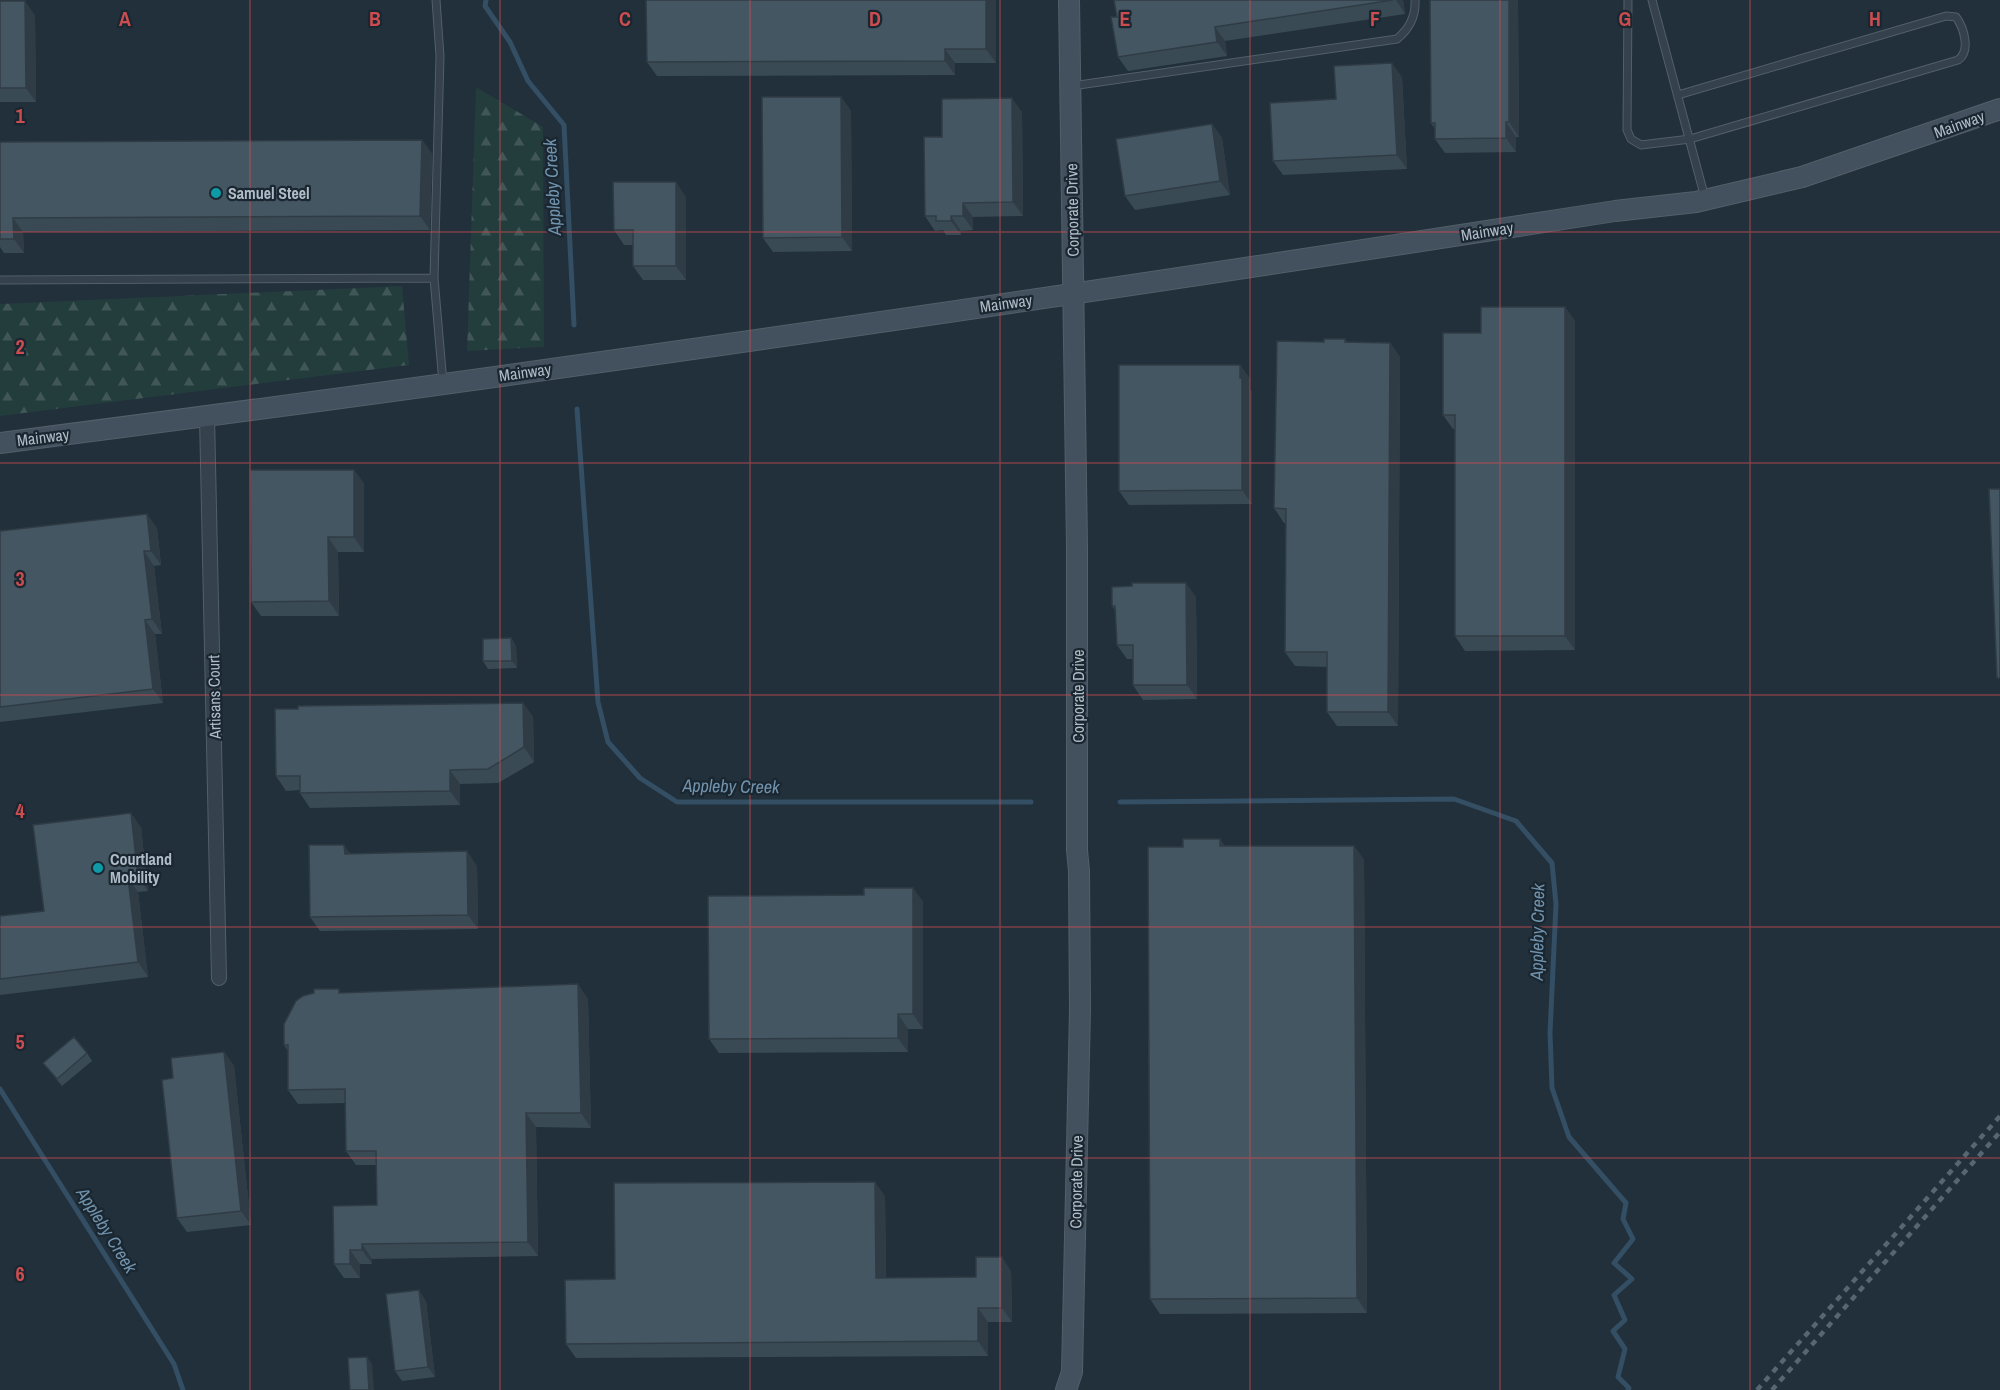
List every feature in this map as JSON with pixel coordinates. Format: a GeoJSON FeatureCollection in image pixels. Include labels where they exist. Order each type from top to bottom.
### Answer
{"type":"FeatureCollection","features":[{"type":"Feature","properties":{"kind":"street","name":"Corporate Drive"},"geometry":{"type":"LineString","coordinates":[[1066,1390],[1072,1372],[1080,1010],[1069,0]]}},
{"type":"Feature","properties":{"kind":"street","name":"Mainway"},"geometry":{"type":"LineString","coordinates":[[0,443],[1074,294],[1615,211],[1706,200],[1802,177],[2000,109]]}},
{"type":"Feature","properties":{"kind":"street","name":"Artisans Court"},"geometry":{"type":"LineString","coordinates":[[207,416],[219,978]]}},
{"type":"Feature","properties":{"kind":"lane"},"geometry":{"type":"LineString","coordinates":[[436,0],[440,56],[434,278],[443,383]]}},
{"type":"Feature","properties":{"kind":"lane"},"geometry":{"type":"LineString","coordinates":[[1070,86],[1397,39],[1405,33],[1412,21],[1415,0]]}},
{"type":"Feature","properties":{"kind":"lane"},"geometry":{"type":"LineString","coordinates":[[1628,0],[1628,134],[1641,145],[1690,139],[1958,60],[1965,53],[1966,48],[1959,21],[1952,15],[1678,95]]}},
{"type":"Feature","properties":{"kind":"lane"},"geometry":{"type":"LineString","coordinates":[[1652,0],[1706,200]]}},
{"type":"Feature","properties":{"kind":"lane"},"geometry":{"type":"LineString","coordinates":[[0,280],[434,278]]}},
{"type":"Feature","properties":{"kind":"green space"},"geometry":{"type":"Polygon","coordinates":[[[476,87],[543,127],[544,347],[467,351],[476,87]]]}},
{"type":"Feature","properties":{"kind":"green space"},"geometry":{"type":"Polygon","coordinates":[[[402,286],[409,365],[0,416],[0,304],[402,286]]]}},
{"type":"Feature","properties":{"kind":"building"},"geometry":{"type":"Polygon","coordinates":[[[646,0],[986,0],[986,49],[945,49],[945,61],[647,62],[646,0]]]}},
{"type":"Feature","properties":{"kind":"building"},"geometry":{"type":"Polygon","coordinates":[[[1114,0],[1393,0],[1215,27],[1217,42],[1118,57],[1111,17],[1117,17],[1114,0]]]}},
{"type":"Feature","properties":{"kind":"building"},"geometry":{"type":"Polygon","coordinates":[[[1430,0],[1509,0],[1509,122],[1506,122],[1506,138],[1435,139],[1435,123],[1431,123],[1430,0]]]}},
{"type":"Feature","properties":{"kind":"building"},"geometry":{"type":"Polygon","coordinates":[[[0,1],[25,1],[26,88],[0,88],[0,1]]]}},
{"type":"Feature","properties":{"kind":"building"},"geometry":{"type":"Polygon","coordinates":[[[1392,63],[1397,155],[1273,161],[1270,103],[1336,99],[1334,66],[1392,63]]]}},
{"type":"Feature","properties":{"kind":"building"},"geometry":{"type":"Polygon","coordinates":[[[762,97],[841,97],[842,237],[763,238],[762,97]]]}},
{"type":"Feature","properties":{"kind":"building"},"geometry":{"type":"Polygon","coordinates":[[[1012,98],[1013,202],[963,203],[963,216],[951,216],[951,221],[936,221],[936,216],[925,216],[924,137],[942,137],[942,99],[1012,98]]]}},
{"type":"Feature","properties":{"kind":"building"},"geometry":{"type":"Polygon","coordinates":[[[1212,124],[1220,181],[1125,196],[1116,139],[1212,124]]]}},
{"type":"Feature","properties":{"kind":"building","name":"Samuel Steel"},"geometry":{"type":"Polygon","coordinates":[[[422,140],[420,216],[13,218],[14,239],[0,239],[0,142],[422,140]]]}},
{"type":"Feature","properties":{"kind":"building"},"geometry":{"type":"Polygon","coordinates":[[[613,182],[676,182],[676,266],[633,266],[633,230],[614,230],[613,182]]]}},
{"type":"Feature","properties":{"kind":"building"},"geometry":{"type":"Polygon","coordinates":[[[1481,307],[1565,307],[1565,636],[1455,636],[1455,415],[1443,415],[1443,333],[1481,333],[1481,307]]]}},
{"type":"Feature","properties":{"kind":"building"},"geometry":{"type":"Polygon","coordinates":[[[1324,339],[1390,343],[1388,712],[1327,712],[1327,652],[1285,652],[1286,509],[1274,508],[1277,341],[1324,342],[1324,339]]]}},
{"type":"Feature","properties":{"kind":"building"},"geometry":{"type":"Polygon","coordinates":[[[1119,365],[1240,365],[1242,490],[1119,491],[1119,365]]]}},
{"type":"Feature","properties":{"kind":"building"},"geometry":{"type":"Polygon","coordinates":[[[250,470],[354,470],[354,537],[328,537],[329,601],[251,602],[250,470]]]}},
{"type":"Feature","properties":{"kind":"building"},"geometry":{"type":"Polygon","coordinates":[[[1989,489],[2000,489],[2000,678],[1997,678],[1989,489]]]}},
{"type":"Feature","properties":{"kind":"building"},"geometry":{"type":"Polygon","coordinates":[[[147,514],[151,551],[144,551],[152,619],[145,620],[153,689],[0,707],[0,531],[147,514]]]}},
{"type":"Feature","properties":{"kind":"building"},"geometry":{"type":"Polygon","coordinates":[[[1132,583],[1186,583],[1187,685],[1133,685],[1133,645],[1117,645],[1115,606],[1112,606],[1112,587],[1132,586],[1132,583]]]}},
{"type":"Feature","properties":{"kind":"building"},"geometry":{"type":"Polygon","coordinates":[[[511,638],[512,661],[483,661],[483,639],[511,638]]]}},
{"type":"Feature","properties":{"kind":"building"},"geometry":{"type":"Polygon","coordinates":[[[523,703],[524,747],[488,769],[450,770],[450,791],[300,793],[300,776],[276,776],[275,709],[298,709],[298,706],[523,703]]]}},
{"type":"Feature","properties":{"kind":"building"},"geometry":{"type":"Polygon","coordinates":[[[131,813],[138,877],[128,878],[138,962],[0,979],[0,916],[44,911],[33,825],[131,813]]]}},
{"type":"Feature","properties":{"kind":"building"},"geometry":{"type":"Polygon","coordinates":[[[1183,839],[1220,839],[1220,846],[1354,846],[1357,1298],[1150,1299],[1148,847],[1183,847],[1183,839]]]}},
{"type":"Feature","properties":{"kind":"building"},"geometry":{"type":"Polygon","coordinates":[[[309,845],[344,845],[345,854],[467,851],[468,915],[310,917],[309,845]]]}},
{"type":"Feature","properties":{"kind":"building"},"geometry":{"type":"Polygon","coordinates":[[[864,888],[913,888],[913,1014],[898,1014],[898,1038],[709,1039],[708,896],[864,895],[864,888]]]}},
{"type":"Feature","properties":{"kind":"building"},"geometry":{"type":"Polygon","coordinates":[[[578,984],[581,1113],[526,1113],[528,1242],[362,1244],[362,1250],[350,1250],[350,1264],[334,1264],[333,1206],[377,1205],[376,1151],[346,1151],[345,1089],[288,1090],[288,1045],[284,1045],[284,1024],[296,1001],[314,993],[314,989],[339,989],[339,993],[578,984]]]}},
{"type":"Feature","properties":{"kind":"building"},"geometry":{"type":"Polygon","coordinates":[[[74,1037],[87,1053],[57,1079],[43,1063],[74,1037]]]}},
{"type":"Feature","properties":{"kind":"building"},"geometry":{"type":"Polygon","coordinates":[[[224,1052],[241,1211],[177,1218],[162,1080],[173,1078],[171,1058],[224,1052]]]}},
{"type":"Feature","properties":{"kind":"building"},"geometry":{"type":"Polygon","coordinates":[[[875,1182],[876,1278],[976,1277],[976,1257],[1002,1257],[1002,1308],[978,1308],[978,1341],[566,1344],[565,1280],[615,1279],[614,1183],[875,1182]]]}},
{"type":"Feature","properties":{"kind":"building"},"geometry":{"type":"Polygon","coordinates":[[[419,1290],[428,1367],[395,1371],[386,1294],[419,1290]]]}},
{"type":"Feature","properties":{"kind":"building"},"geometry":{"type":"Polygon","coordinates":[[[367,1357],[369,1390],[350,1390],[348,1358],[367,1357]]]}},
{"type":"Feature","properties":{"kind":"waterway","name":"Appleby Creek"},"geometry":{"type":"LineString","coordinates":[[486,0],[485,6],[510,42],[528,81],[564,125],[574,325]]}},
{"type":"Feature","properties":{"kind":"waterway","name":"Appleby Creek"},"geometry":{"type":"LineString","coordinates":[[577,409],[598,702],[608,742],[640,778],[677,802],[1031,802]]}},
{"type":"Feature","properties":{"kind":"waterway","name":"Appleby Creek"},"geometry":{"type":"LineString","coordinates":[[1120,802],[1454,799],[1516,821],[1552,863],[1556,904],[1550,1033],[1552,1088],[1569,1137],[1626,1203],[1623,1219],[1633,1239],[1614,1263],[1632,1279],[1614,1295],[1625,1320],[1613,1331],[1625,1349],[1618,1377],[1629,1388],[1628,1390]]}},
{"type":"Feature","properties":{"kind":"waterway","name":"Appleby Creek"},"geometry":{"type":"LineString","coordinates":[[0,1089],[174,1364],[183,1390]]}},
{"type":"Feature","properties":{"kind":"railway"},"geometry":{"type":"LineString","coordinates":[[1757,1390],[2000,1116]]}},
{"type":"Feature","properties":{"kind":"railway"},"geometry":{"type":"LineString","coordinates":[[1772,1390],[2000,1132]]}},
{"type":"Feature","properties":{"kind":"place","name":"Samuel Steel"},"geometry":{"type":"Point","coordinates":[216,193]}},
{"type":"Feature","properties":{"kind":"place","name":"Courtland Mobility"},"geometry":{"type":"Point","coordinates":[98,868]}}]}
